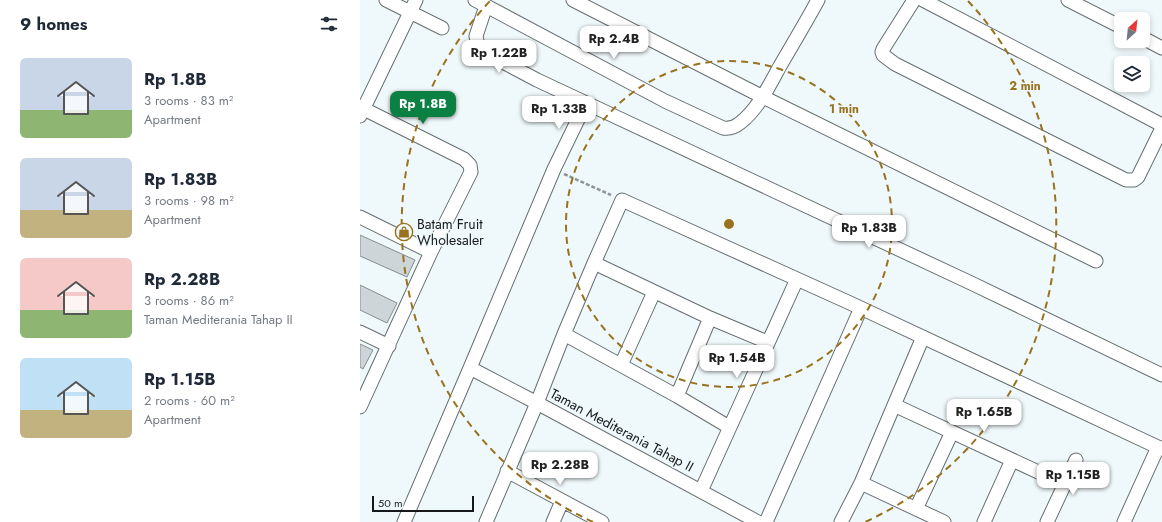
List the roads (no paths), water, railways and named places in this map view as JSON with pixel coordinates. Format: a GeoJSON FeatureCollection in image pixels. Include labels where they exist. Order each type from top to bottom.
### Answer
{"type":"FeatureCollection","features":[{"type":"Feature","properties":{"kind":"street"},"geometry":{"type":"LineString","coordinates":[[386,0],[413,6],[442,28]]}},
{"type":"Feature","properties":{"kind":"street"},"geometry":{"type":"LineString","coordinates":[[573,0],[763,97],[1096,261]]}},
{"type":"Feature","properties":{"kind":"street"},"geometry":{"type":"LineString","coordinates":[[818,0],[763,97],[739,124],[730,128],[723,128],[665,101],[481,3],[476,36],[478,46],[484,52],[537,80],[963,279],[1162,375]]}},
{"type":"Feature","properties":{"kind":"street"},"geometry":{"type":"LineString","coordinates":[[914,0],[885,45],[882,52],[885,57],[1126,180],[1134,180],[1138,177],[1162,126],[923,0]]}},
{"type":"Feature","properties":{"kind":"street"},"geometry":{"type":"LineString","coordinates":[[1068,0],[1114,23]]}},
{"type":"Feature","properties":{"kind":"street"},"geometry":{"type":"LineString","coordinates":[[360,407],[431,252],[471,172],[470,165],[464,159],[361,111],[413,6]]}},
{"type":"Feature","properties":{"kind":"street"},"geometry":{"type":"LineString","coordinates":[[1150,42],[1162,48]]}},
{"type":"Feature","properties":{"kind":"street"},"geometry":{"type":"LineString","coordinates":[[404,522],[554,169],[586,103]]}},
{"type":"Feature","properties":{"kind":"street"},"geometry":{"type":"LineString","coordinates":[[486,522],[537,403],[564,334],[622,200],[861,308],[1160,448],[1124,522]]}},
{"type":"Feature","properties":{"kind":"street"},"geometry":{"type":"LineString","coordinates":[[360,217],[431,252]]}},
{"type":"Feature","properties":{"kind":"street"},"geometry":{"type":"LineString","coordinates":[[594,263],[710,318],[767,342]]}},
{"type":"Feature","properties":{"kind":"street"},"geometry":{"type":"LineString","coordinates":[[701,491],[767,342],[797,279]]}},
{"type":"Feature","properties":{"kind":"street"},"geometry":{"type":"LineString","coordinates":[[621,365],[654,292]]}},
{"type":"Feature","properties":{"kind":"street"},"geometry":{"type":"LineString","coordinates":[[766,522],[861,308]]}},
{"type":"Feature","properties":{"kind":"street"},"geometry":{"type":"LineString","coordinates":[[677,396],[710,318]]}},
{"type":"Feature","properties":{"kind":"street"},"geometry":{"type":"LineString","coordinates":[[360,332],[389,346]]}},
{"type":"Feature","properties":{"kind":"street"},"geometry":{"type":"LineString","coordinates":[[564,334],[677,396],[729,427]]}},
{"type":"Feature","properties":{"kind":"street"},"geometry":{"type":"LineString","coordinates":[[841,522],[861,483],[923,337]]}},
{"type":"Feature","properties":{"kind":"street","name":"Taman Mediterania Tahap II"},"geometry":{"type":"LineString","coordinates":[[470,368],[758,522]]}},
{"type":"Feature","properties":{"kind":"street"},"geometry":{"type":"LineString","coordinates":[[894,405],[1064,484]]}},
{"type":"Feature","properties":{"kind":"street"},"geometry":{"type":"LineString","coordinates":[[916,509],[952,432]]}},
{"type":"Feature","properties":{"kind":"street"},"geometry":{"type":"LineString","coordinates":[[984,522],[1012,460]]}},
{"type":"Feature","properties":{"kind":"street"},"geometry":{"type":"LineString","coordinates":[[1047,522],[1076,460]]}},
{"type":"Feature","properties":{"kind":"street"},"geometry":{"type":"LineString","coordinates":[[507,471],[602,522]]}},
{"type":"Feature","properties":{"kind":"street"},"geometry":{"type":"LineString","coordinates":[[861,483],[944,522]]}},
{"type":"Feature","properties":{"kind":"street"},"geometry":{"type":"LineString","coordinates":[[553,522],[562,501]]}},
{"type":"Feature","properties":{"kind":"place","name":"Batam Fruit Wholesaler"},"geometry":{"type":"Point","coordinates":[404,232]}}]}
